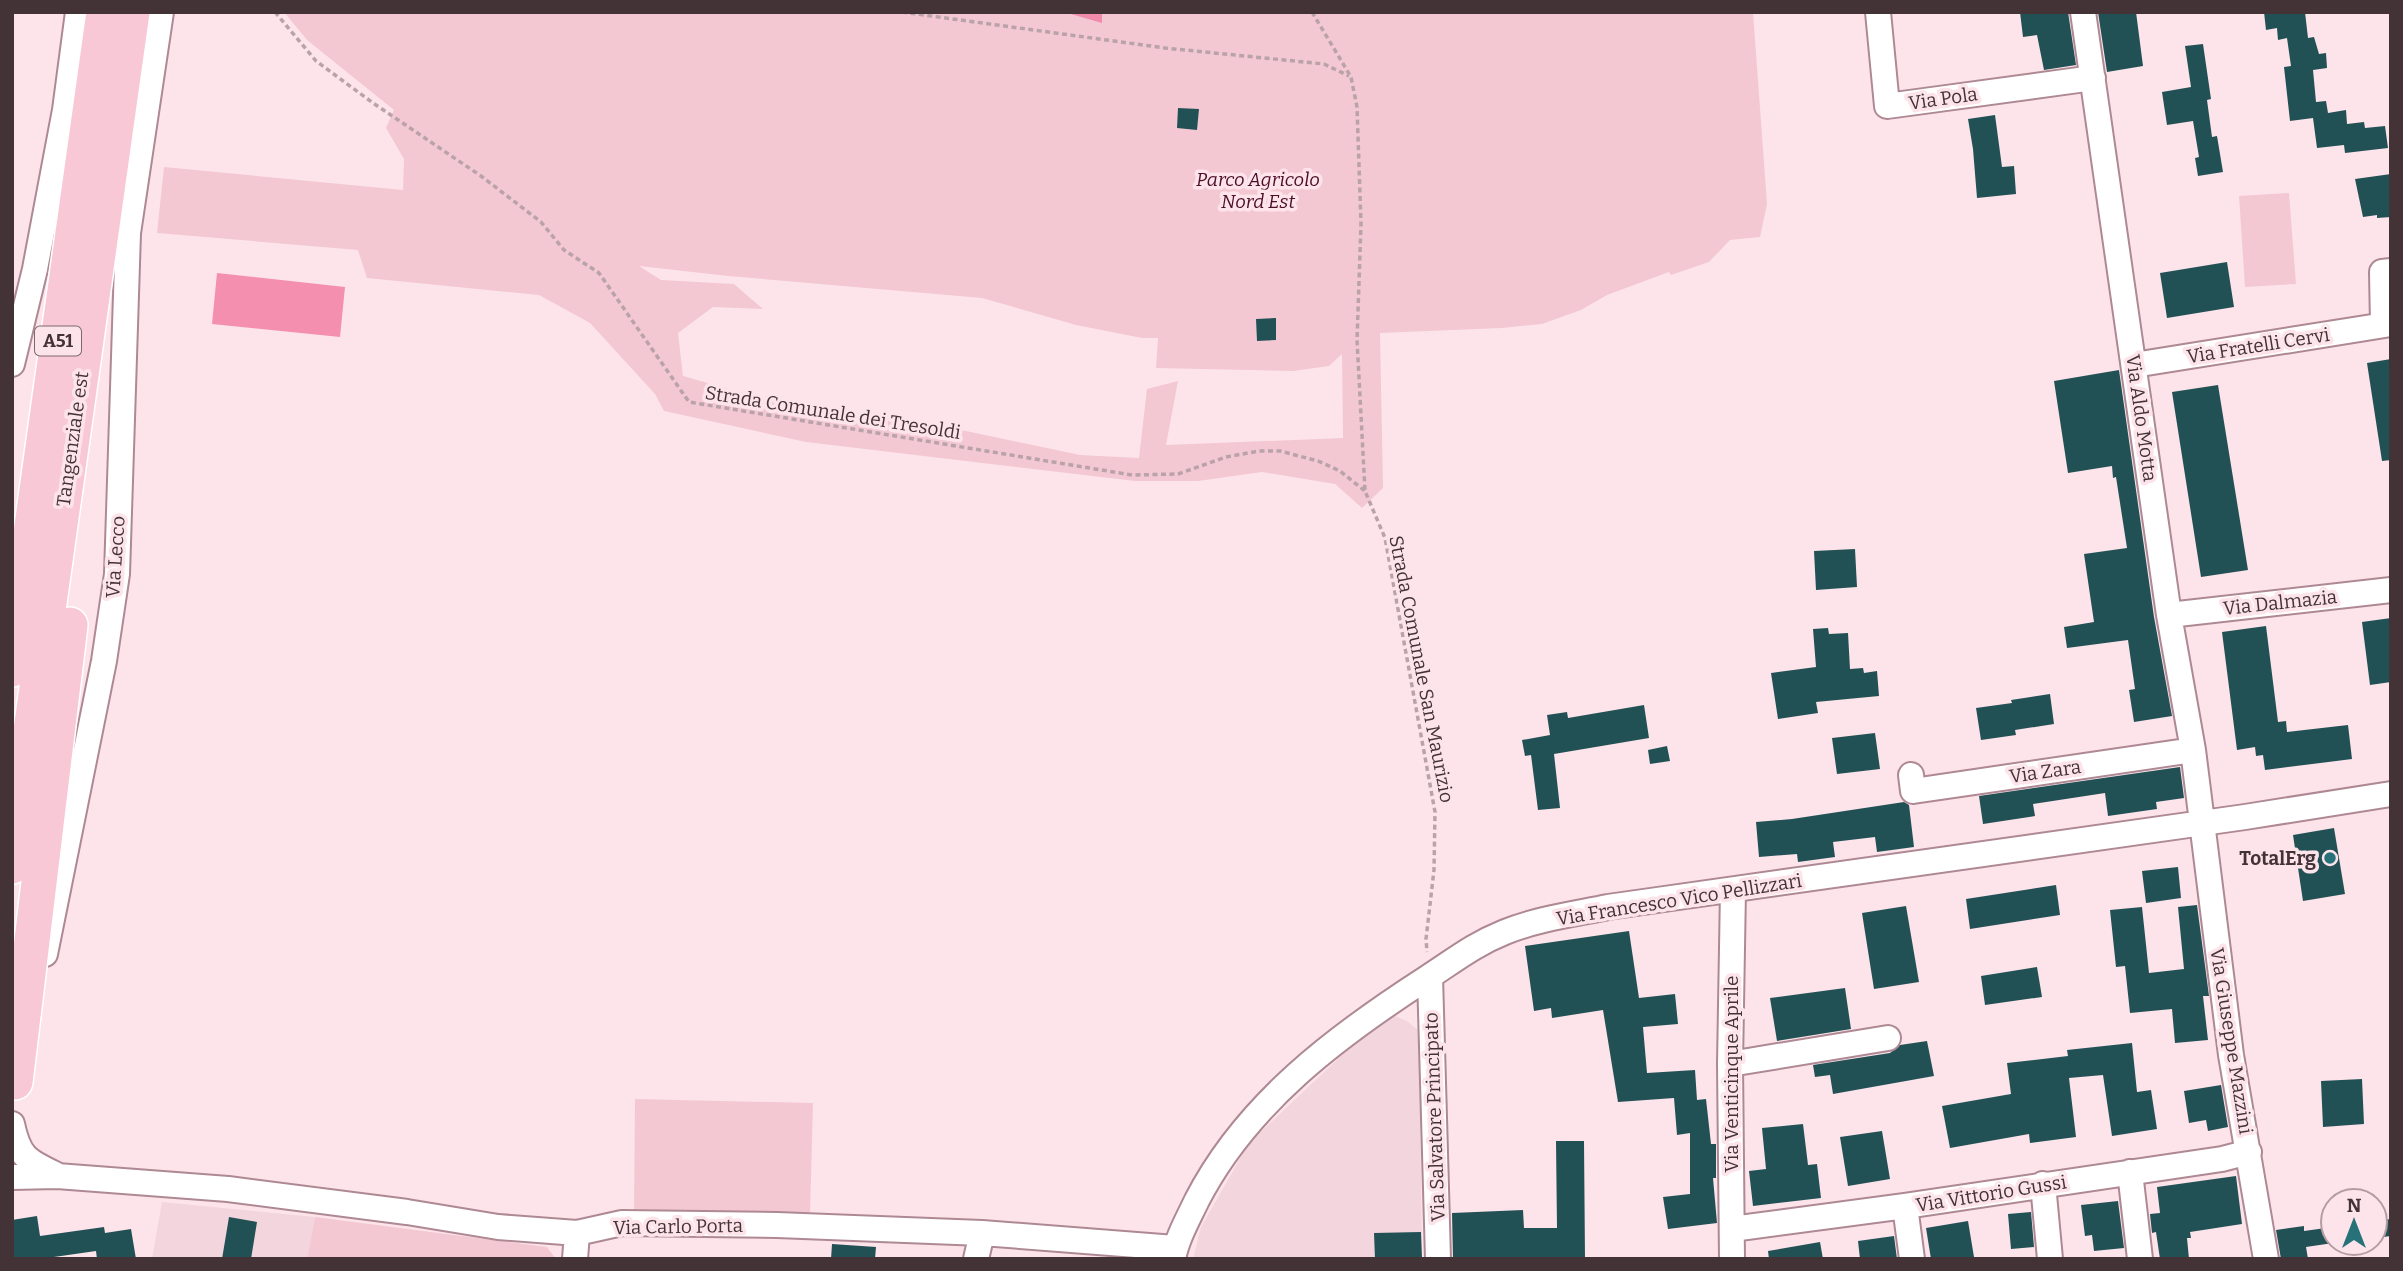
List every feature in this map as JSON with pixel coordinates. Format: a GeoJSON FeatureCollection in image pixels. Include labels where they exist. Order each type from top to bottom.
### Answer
{"type":"FeatureCollection","features":[{"type":"Feature","properties":{"kind":"highway","name":"Tangenziale est"},"geometry":{"type":"LineString","coordinates":[[12,866],[68,370],[104,12]]}},
{"type":"Feature","properties":{"kind":"highway","name":"Tangenziale est"},"geometry":{"type":"LineString","coordinates":[[12,669],[132,12]]}},
{"type":"Feature","properties":{"kind":"highway"},"geometry":{"type":"LineString","coordinates":[[12,525],[68,370]]}},
{"type":"Feature","properties":{"kind":"highway"},"geometry":{"type":"LineString","coordinates":[[13,1088],[82,522],[68,370]]}},
{"type":"Feature","properties":{"kind":"street"},"geometry":{"type":"LineString","coordinates":[[12,364],[35,269],[65,110],[78,12]]}},
{"type":"Feature","properties":{"kind":"street","name":"Via Lecco"},"geometry":{"type":"LineString","coordinates":[[13,1088],[47,945],[104,661],[117,573],[128,233],[161,12]]}},
{"type":"Feature","properties":{"kind":"street","name":"Via Pola"},"geometry":{"type":"LineString","coordinates":[[1878,12],[1887,106],[2093,78]]}},
{"type":"Feature","properties":{"kind":"street","name":"Via Aldo Motta"},"geometry":{"type":"LineString","coordinates":[[2083,12],[2169,615],[2193,750],[2202,823]]}},
{"type":"Feature","properties":{"kind":"street","name":"Via Fratelli Cervi"},"geometry":{"type":"LineString","coordinates":[[2134,365],[2387,324],[2382,272],[2391,271]]}},
{"type":"Feature","properties":{"kind":"street","name":"Via Dalmazia"},"geometry":{"type":"LineString","coordinates":[[2169,615],[2391,590]]}},
{"type":"Feature","properties":{"kind":"street","name":"Via Zara"},"geometry":{"type":"LineString","coordinates":[[1911,775],[1913,791],[2193,750]]}},
{"type":"Feature","properties":{"kind":"street","name":"Via Francesco Vico Pellizzari"},"geometry":{"type":"LineString","coordinates":[[1174,1254],[1186,1222],[1216,1165],[1252,1117],[1360,1022],[1462,953],[1508,930],[1608,907],[2391,794]]}},
{"type":"Feature","properties":{"kind":"street","name":"Via Giuseppe Mazzini"},"geometry":{"type":"LineString","coordinates":[[2202,823],[2231,1055],[2266,1259]]}},
{"type":"Feature","properties":{"kind":"street","name":"Via Venticinque Aprile"},"geometry":{"type":"LineString","coordinates":[[1732,1259],[1730,1064],[1733,890]]}},
{"type":"Feature","properties":{"kind":"street","name":"Via Salvatore Principato"},"geometry":{"type":"LineString","coordinates":[[1430,976],[1438,1259]]}},
{"type":"Feature","properties":{"kind":"street"},"geometry":{"type":"LineString","coordinates":[[1730,1064],[1888,1038]]}},
{"type":"Feature","properties":{"kind":"street","name":"Via Carlo Porta"},"geometry":{"type":"LineString","coordinates":[[12,1124],[16,1144],[22,1155],[57,1176]]}},
{"type":"Feature","properties":{"kind":"street","name":"Via Vittorio Gussi"},"geometry":{"type":"LineString","coordinates":[[1732,1229],[2222,1159],[2249,1152]]}},
{"type":"Feature","properties":{"kind":"street"},"geometry":{"type":"LineString","coordinates":[[2130,1172],[2140,1259]]}},
{"type":"Feature","properties":{"kind":"street","name":"Via Carlo Porta"},"geometry":{"type":"LineString","coordinates":[[12,1177],[57,1176],[278,1194],[498,1227],[578,1233],[622,1223],[776,1225],[982,1233],[1174,1254]]}},
{"type":"Feature","properties":{"kind":"street","name":"Via Carlo Porta"},"geometry":{"type":"LineString","coordinates":[[12,1189],[57,1176]]}},
{"type":"Feature","properties":{"kind":"street"},"geometry":{"type":"LineString","coordinates":[[2043,1184],[2050,1259]]}},
{"type":"Feature","properties":{"kind":"street"},"geometry":{"type":"LineString","coordinates":[[1905,1206],[1912,1259]]}},
{"type":"Feature","properties":{"kind":"street"},"geometry":{"type":"LineString","coordinates":[[575,1259],[578,1233]]}},
{"type":"Feature","properties":{"kind":"street"},"geometry":{"type":"LineString","coordinates":[[976,1259],[982,1233]]}},
{"type":"Feature","properties":{"kind":"path","name":"Strada Comunale dei Tresoldi"},"geometry":{"type":"LineString","coordinates":[[275,12],[316,61],[481,176],[541,222],[564,250],[599,273],[689,402],[1132,475],[1178,474],[1226,457],[1280,450],[1318,461],[1340,471],[1365,491]]}},
{"type":"Feature","properties":{"kind":"path"},"geometry":{"type":"LineString","coordinates":[[902,12],[1165,48],[1324,64],[1351,77]]}},
{"type":"Feature","properties":{"kind":"path","name":"Strada Comunale San Maurizio"},"geometry":{"type":"LineString","coordinates":[[1312,12],[1351,77],[1357,107],[1362,224],[1357,340],[1365,491],[1385,538],[1435,813],[1434,870],[1426,939],[1430,976]]}},
{"type":"Feature","properties":{"kind":"shaded area"},"geometry":{"type":"Polygon","coordinates":[[[1064,12],[1102,12],[1102,23],[1064,12]]]}},
{"type":"Feature","properties":{"kind":"shaded area"},"geometry":{"type":"Polygon","coordinates":[[[217,273],[345,287],[340,337],[212,324],[217,273]]]}},
{"type":"Feature","properties":{"kind":"shaded area"},"geometry":{"type":"Polygon","coordinates":[[[1395,1016],[1407,1021],[1419,1031],[1422,1259],[1193,1259],[1201,1227],[1249,1143],[1379,1020],[1395,1016]]]}},
{"type":"Feature","properties":{"kind":"shaded area"},"geometry":{"type":"Polygon","coordinates":[[[162,1202],[315,1217],[307,1259],[152,1259],[162,1202]]]}},
{"type":"Feature","properties":{"kind":"green space","name":"Parco Agricolo Nord Est"},"geometry":{"type":"Polygon","coordinates":[[[284,12],[1753,12],[1767,204],[1760,237],[1730,240],[1709,262],[1671,275],[1669,272],[1607,295],[1581,310],[1542,324],[1380,333],[1383,488],[1362,508],[1335,484],[1262,472],[1198,481],[1135,481],[806,442],[664,411],[655,394],[590,323],[539,295],[367,278],[358,250],[157,233],[164,167],[403,190],[404,159],[386,128],[394,110],[307,40],[284,12]],[[639,266],[661,280],[734,284],[763,309],[713,307],[678,333],[683,376],[772,401],[928,423],[1080,455],[1139,458],[1147,389],[1178,381],[1166,445],[1343,438],[1342,354],[1329,366],[1293,371],[1156,368],[1158,338],[1142,338],[1076,325],[982,298],[639,266]]]}},
{"type":"Feature","properties":{"kind":"green space"},"geometry":{"type":"Polygon","coordinates":[[[2289,193],[2296,284],[2245,287],[2239,196],[2289,193]]]}},
{"type":"Feature","properties":{"kind":"green space"},"geometry":{"type":"Polygon","coordinates":[[[635,1099],[813,1103],[810,1215],[634,1214],[635,1099]]]}},
{"type":"Feature","properties":{"kind":"green space"},"geometry":{"type":"Polygon","coordinates":[[[315,1217],[547,1247],[556,1259],[307,1259],[315,1217]]]}},
{"type":"Feature","properties":{"kind":"building"},"geometry":{"type":"Polygon","coordinates":[[[2020,12],[2068,12],[2076,65],[2044,70],[2037,35],[2023,37],[2020,12]]]}},
{"type":"Feature","properties":{"kind":"building"},"geometry":{"type":"Polygon","coordinates":[[[2098,12],[2136,12],[2143,66],[2107,72],[2098,12]]]}},
{"type":"Feature","properties":{"kind":"building"},"geometry":{"type":"Polygon","coordinates":[[[2264,12],[2305,12],[2308,38],[2314,37],[2319,54],[2326,53],[2327,68],[2313,70],[2316,102],[2326,101],[2328,113],[2346,110],[2347,124],[2364,122],[2365,128],[2385,126],[2388,148],[2345,153],[2344,145],[2317,148],[2313,118],[2290,121],[2284,67],[2291,66],[2287,38],[2278,40],[2277,28],[2266,30],[2264,12]]]}},
{"type":"Feature","properties":{"kind":"building"},"geometry":{"type":"Polygon","coordinates":[[[2203,44],[2211,99],[2207,100],[2212,137],[2217,136],[2223,172],[2198,176],[2195,158],[2199,157],[2193,121],[2167,125],[2162,92],[2191,87],[2185,46],[2203,44]]]}},
{"type":"Feature","properties":{"kind":"building"},"geometry":{"type":"Polygon","coordinates":[[[1178,108],[1199,109],[1197,130],[1177,128],[1178,108]]]}},
{"type":"Feature","properties":{"kind":"building"},"geometry":{"type":"Polygon","coordinates":[[[1995,115],[2002,167],[2014,166],[2016,194],[1977,198],[1968,119],[1995,115]]]}},
{"type":"Feature","properties":{"kind":"building"},"geometry":{"type":"Polygon","coordinates":[[[2391,174],[2391,217],[2363,217],[2355,179],[2391,174]]]}},
{"type":"Feature","properties":{"kind":"building"},"geometry":{"type":"Polygon","coordinates":[[[2227,262],[2234,307],[2167,318],[2160,273],[2227,262]]]}},
{"type":"Feature","properties":{"kind":"building"},"geometry":{"type":"Polygon","coordinates":[[[1276,318],[1276,340],[1257,341],[1256,319],[1276,318]]]}},
{"type":"Feature","properties":{"kind":"building"},"geometry":{"type":"Polygon","coordinates":[[[2391,359],[2391,460],[2382,461],[2367,363],[2391,359]]]}},
{"type":"Feature","properties":{"kind":"building"},"geometry":{"type":"Polygon","coordinates":[[[2119,370],[2154,617],[2172,716],[2134,722],[2129,690],[2135,689],[2128,640],[2067,648],[2064,627],[2094,622],[2084,554],[2127,548],[2112,466],[2068,473],[2054,381],[2119,370]]]}},
{"type":"Feature","properties":{"kind":"building"},"geometry":{"type":"Polygon","coordinates":[[[2218,385],[2248,570],[2201,577],[2172,392],[2218,385]]]}},
{"type":"Feature","properties":{"kind":"building"},"geometry":{"type":"Polygon","coordinates":[[[1855,549],[1857,587],[1816,590],[1814,551],[1855,549]]]}},
{"type":"Feature","properties":{"kind":"building"},"geometry":{"type":"Polygon","coordinates":[[[2391,618],[2391,682],[2370,685],[2362,622],[2391,618]]]}},
{"type":"Feature","properties":{"kind":"building"},"geometry":{"type":"Polygon","coordinates":[[[2266,626],[2278,722],[2286,721],[2287,732],[2348,725],[2352,759],[2265,770],[2263,755],[2256,756],[2255,747],[2237,750],[2222,632],[2266,626]]]}},
{"type":"Feature","properties":{"kind":"building"},"geometry":{"type":"Polygon","coordinates":[[[1828,628],[1829,634],[1848,633],[1850,669],[1863,668],[1864,673],[1877,671],[1879,696],[1816,702],[1818,713],[1778,719],[1771,673],[1816,667],[1813,629],[1828,628]]]}},
{"type":"Feature","properties":{"kind":"building"},"geometry":{"type":"Polygon","coordinates":[[[2050,694],[2054,724],[2015,730],[2016,735],[1981,740],[1976,708],[2050,694]]]}},
{"type":"Feature","properties":{"kind":"building"},"geometry":{"type":"Polygon","coordinates":[[[1644,705],[1649,738],[1554,754],[1560,808],[1538,810],[1531,755],[1525,756],[1522,740],[1550,735],[1547,715],[1567,712],[1568,718],[1644,705]]]}},
{"type":"Feature","properties":{"kind":"building"},"geometry":{"type":"Polygon","coordinates":[[[1875,733],[1880,769],[1837,774],[1832,738],[1875,733]]]}},
{"type":"Feature","properties":{"kind":"building"},"geometry":{"type":"Polygon","coordinates":[[[1667,746],[1670,761],[1650,764],[1648,750],[1667,746]]]}},
{"type":"Feature","properties":{"kind":"building"},"geometry":{"type":"Polygon","coordinates":[[[2180,767],[2184,798],[2156,802],[2157,809],[2108,816],[2105,793],[2033,804],[2035,816],[1983,824],[1979,796],[2180,767]]]}},
{"type":"Feature","properties":{"kind":"building"},"geometry":{"type":"Polygon","coordinates":[[[1904,802],[1909,805],[1914,847],[1877,852],[1875,837],[1833,842],[1835,857],[1798,862],[1797,854],[1759,857],[1756,822],[1904,802]]]}},
{"type":"Feature","properties":{"kind":"building"},"geometry":{"type":"Polygon","coordinates":[[[2334,828],[2345,894],[2303,901],[2293,835],[2334,828]]]}},
{"type":"Feature","properties":{"kind":"building"},"geometry":{"type":"Polygon","coordinates":[[[2178,867],[2181,898],[2146,903],[2142,871],[2178,867]]]}},
{"type":"Feature","properties":{"kind":"building"},"geometry":{"type":"Polygon","coordinates":[[[2056,885],[2060,915],[1970,929],[1966,899],[2056,885]]]}},
{"type":"Feature","properties":{"kind":"building"},"geometry":{"type":"Polygon","coordinates":[[[2197,905],[2209,996],[2203,996],[2208,1040],[2175,1043],[2172,1009],[2130,1013],[2125,966],[2116,967],[2110,910],[2142,907],[2149,973],[2184,969],[2178,907],[2197,905]]]}},
{"type":"Feature","properties":{"kind":"building"},"geometry":{"type":"Polygon","coordinates":[[[1906,906],[1919,982],[1874,989],[1862,913],[1906,906]]]}},
{"type":"Feature","properties":{"kind":"building"},"geometry":{"type":"Polygon","coordinates":[[[1629,931],[1639,998],[1675,994],[1678,1024],[1643,1027],[1647,1073],[1695,1070],[1697,1100],[1706,1099],[1711,1144],[1716,1144],[1716,1178],[1713,1178],[1717,1223],[1668,1229],[1663,1197],[1690,1194],[1690,1133],[1677,1135],[1674,1098],[1618,1102],[1603,1010],[1552,1018],[1551,1008],[1534,1011],[1525,946],[1629,931]]]}},
{"type":"Feature","properties":{"kind":"building"},"geometry":{"type":"Polygon","coordinates":[[[2037,967],[2042,997],[1985,1005],[1981,976],[2037,967]]]}},
{"type":"Feature","properties":{"kind":"building"},"geometry":{"type":"Polygon","coordinates":[[[1845,988],[1851,1029],[1777,1041],[1770,998],[1845,988]]]}},
{"type":"Feature","properties":{"kind":"building"},"geometry":{"type":"Polygon","coordinates":[[[1927,1041],[1934,1076],[1833,1094],[1830,1075],[1815,1077],[1813,1065],[1890,1053],[1900,1045],[1927,1041]]]}},
{"type":"Feature","properties":{"kind":"building"},"geometry":{"type":"Polygon","coordinates":[[[2132,1043],[2137,1092],[2151,1090],[2157,1129],[2112,1136],[2103,1075],[2069,1078],[2076,1137],[2030,1143],[2029,1134],[1950,1148],[1942,1106],[2011,1094],[2007,1063],[2068,1056],[2067,1050],[2132,1043]]]}},
{"type":"Feature","properties":{"kind":"building"},"geometry":{"type":"Polygon","coordinates":[[[2362,1079],[2364,1124],[2323,1127],[2321,1081],[2362,1079]]]}},
{"type":"Feature","properties":{"kind":"building"},"geometry":{"type":"Polygon","coordinates":[[[2221,1085],[2228,1127],[2208,1131],[2206,1120],[2189,1123],[2184,1091],[2221,1085]]]}},
{"type":"Feature","properties":{"kind":"building"},"geometry":{"type":"Polygon","coordinates":[[[1803,1124],[1808,1165],[1817,1164],[1821,1198],[1753,1206],[1749,1171],[1766,1169],[1762,1128],[1803,1124]]]}},
{"type":"Feature","properties":{"kind":"building"},"geometry":{"type":"Polygon","coordinates":[[[1882,1131],[1890,1179],[1848,1186],[1840,1137],[1882,1131]]]}},
{"type":"Feature","properties":{"kind":"building"},"geometry":{"type":"Polygon","coordinates":[[[1556,1141],[1584,1141],[1585,1259],[1453,1259],[1452,1213],[1523,1210],[1524,1228],[1557,1228],[1556,1141]]]}},
{"type":"Feature","properties":{"kind":"building"},"geometry":{"type":"Polygon","coordinates":[[[2236,1176],[2242,1224],[2190,1232],[2191,1238],[2187,1238],[2189,1259],[2160,1259],[2156,1232],[2152,1233],[2150,1214],[2160,1213],[2157,1187],[2236,1176]]]}},
{"type":"Feature","properties":{"kind":"building"},"geometry":{"type":"Polygon","coordinates":[[[2118,1201],[2124,1248],[2094,1251],[2092,1235],[2085,1236],[2081,1205],[2118,1201]]]}},
{"type":"Feature","properties":{"kind":"building"},"geometry":{"type":"Polygon","coordinates":[[[2031,1212],[2034,1247],[2011,1249],[2008,1214],[2031,1212]]]}},
{"type":"Feature","properties":{"kind":"building"},"geometry":{"type":"Polygon","coordinates":[[[37,1216],[40,1236],[104,1227],[105,1233],[131,1229],[136,1259],[97,1259],[96,1251],[40,1259],[14,1259],[12,1220],[37,1216]]]}},
{"type":"Feature","properties":{"kind":"building"},"geometry":{"type":"Polygon","coordinates":[[[229,1217],[257,1222],[251,1259],[222,1259],[229,1217]]]}},
{"type":"Feature","properties":{"kind":"building"},"geometry":{"type":"Polygon","coordinates":[[[2389,1219],[2391,1219],[2389,1236],[2389,1219]]]}},
{"type":"Feature","properties":{"kind":"building"},"geometry":{"type":"Polygon","coordinates":[[[1968,1221],[1974,1257],[1931,1259],[1926,1228],[1968,1221]]]}},
{"type":"Feature","properties":{"kind":"building"},"geometry":{"type":"Polygon","coordinates":[[[2304,1226],[2304,1231],[2319,1229],[2319,1245],[2306,1247],[2308,1259],[2281,1259],[2276,1230],[2304,1226]]]}},
{"type":"Feature","properties":{"kind":"building"},"geometry":{"type":"Polygon","coordinates":[[[1421,1232],[1422,1259],[1375,1259],[1374,1233],[1421,1232]]]}},
{"type":"Feature","properties":{"kind":"building"},"geometry":{"type":"Polygon","coordinates":[[[1894,1236],[1897,1259],[1860,1259],[1858,1241],[1894,1236]]]}},
{"type":"Feature","properties":{"kind":"building"},"geometry":{"type":"Polygon","coordinates":[[[1820,1242],[1823,1259],[1769,1259],[1768,1251],[1820,1242]]]}},
{"type":"Feature","properties":{"kind":"building"},"geometry":{"type":"Polygon","coordinates":[[[832,1244],[876,1247],[875,1259],[831,1259],[832,1244]]]}},
{"type":"Feature","properties":{"kind":"place","name":"TotalErg"},"geometry":{"type":"Point","coordinates":[2330,858]}}]}
